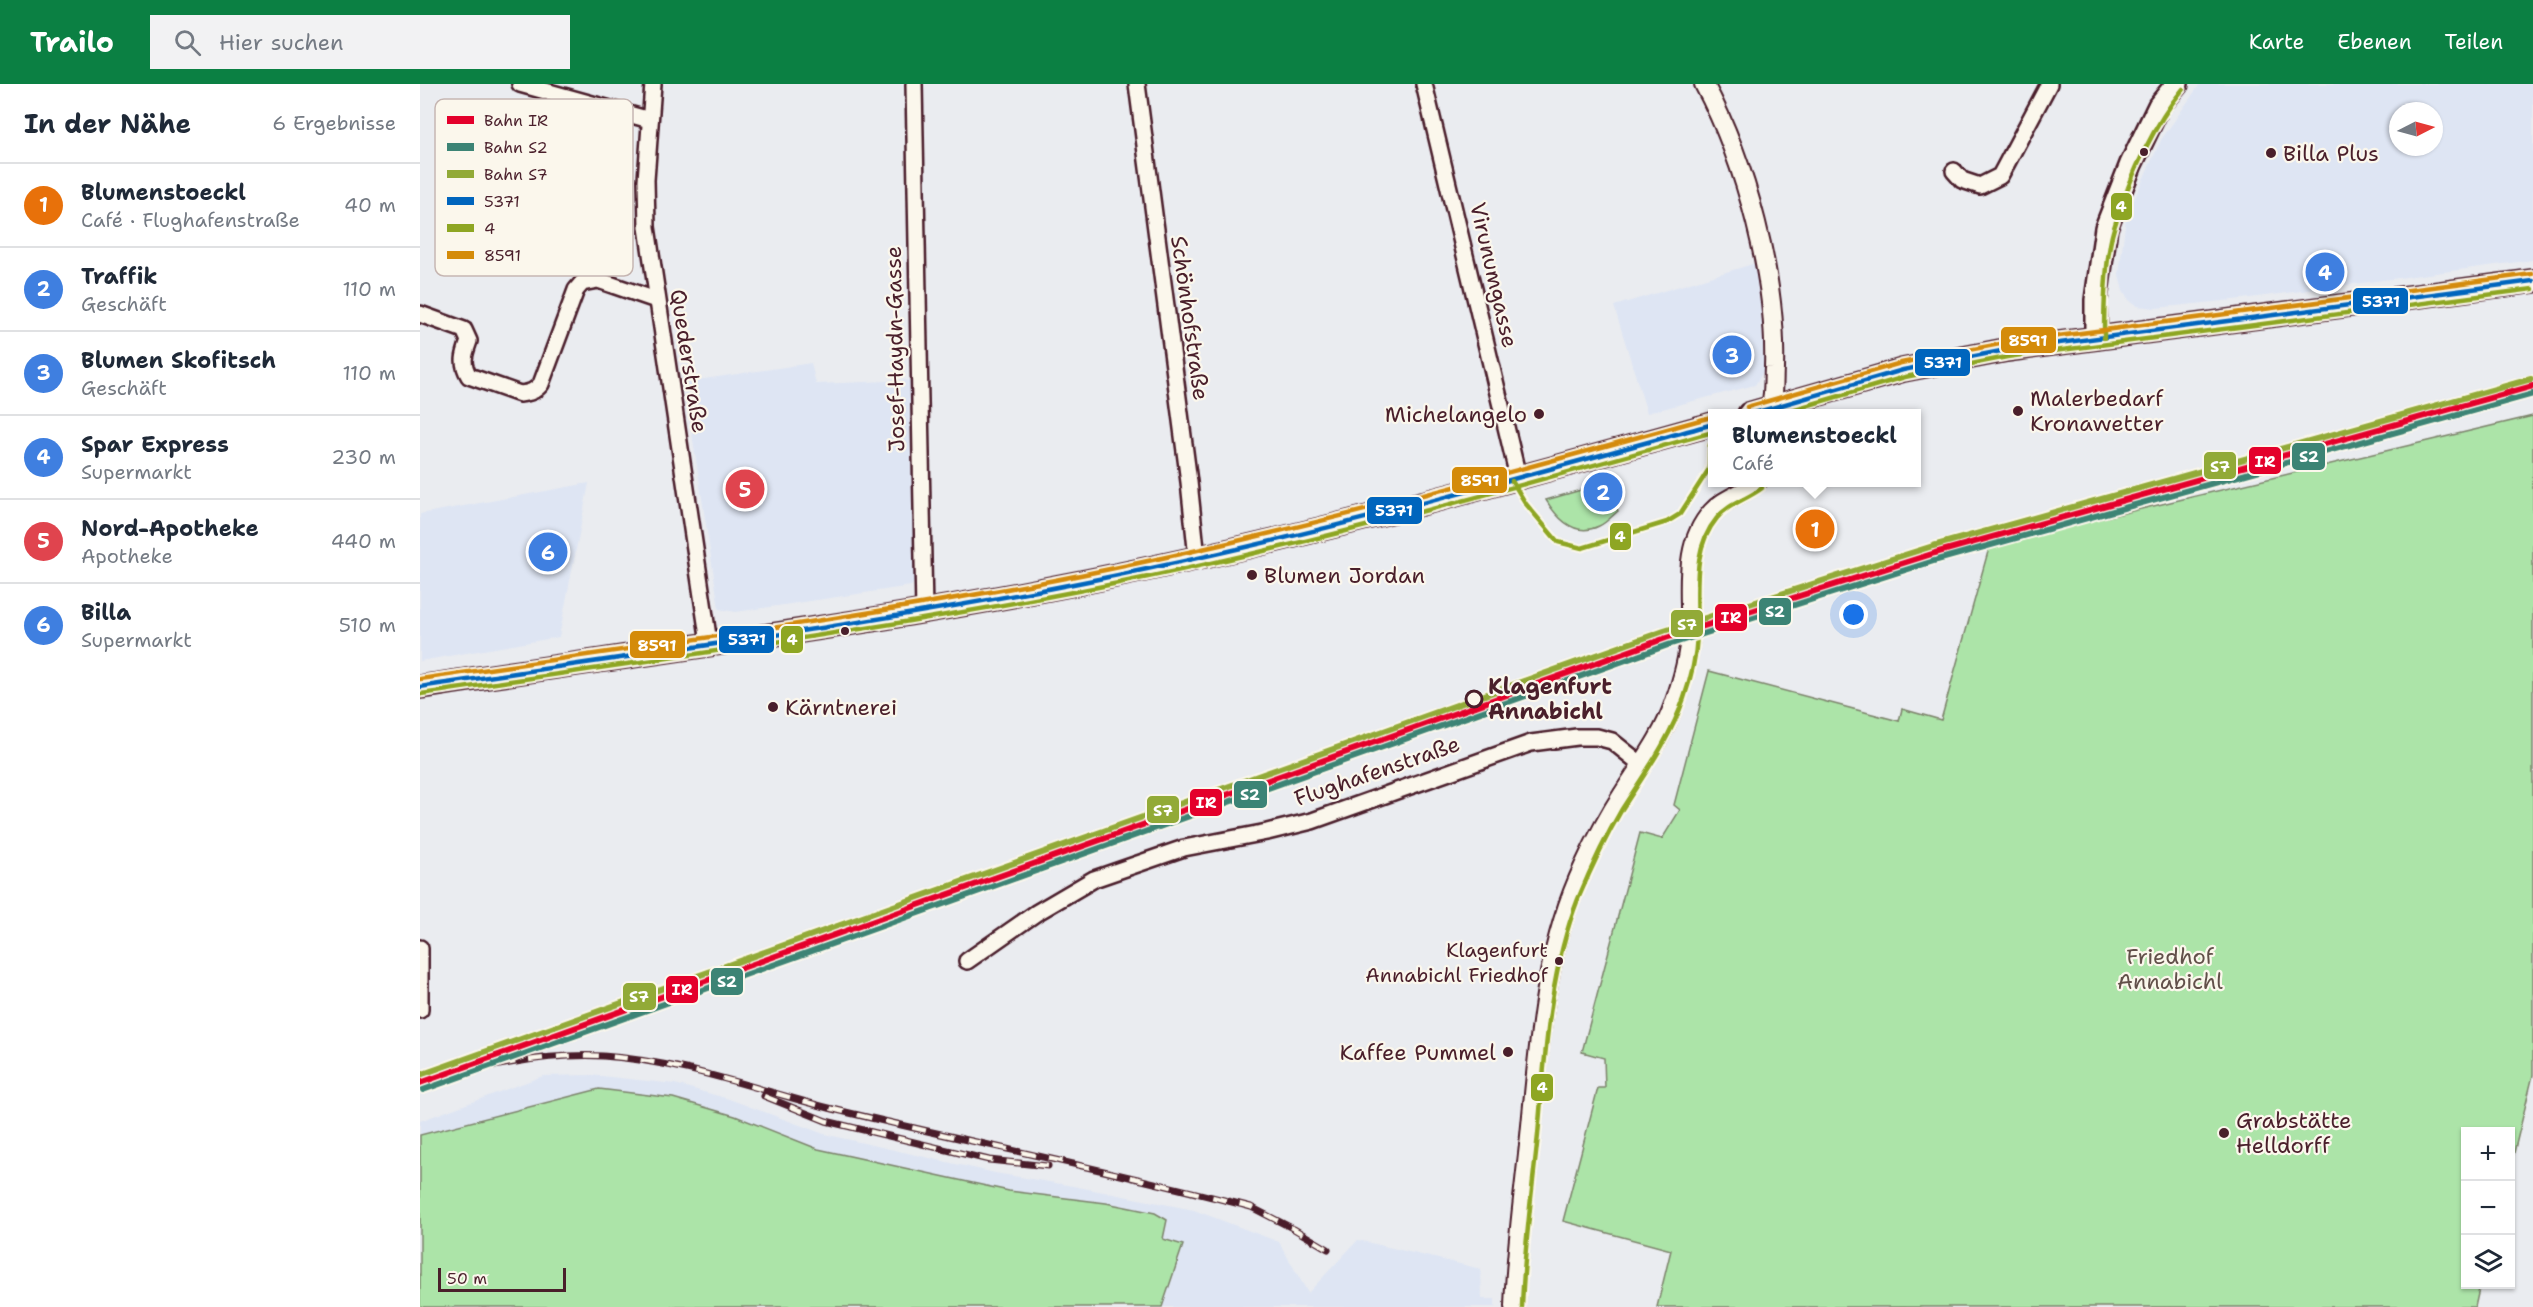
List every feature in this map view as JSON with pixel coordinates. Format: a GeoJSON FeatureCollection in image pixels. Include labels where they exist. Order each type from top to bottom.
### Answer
{"type":"FeatureCollection","features":[{"type":"Feature","properties":{"kind":"main road"},"geometry":{"type":"LineString","coordinates":[[2096,339],[2096,300],[2106,228],[2136,154],[2159,106],[2177,84]]}},
{"type":"Feature","properties":{"kind":"main road"},"geometry":{"type":"LineString","coordinates":[[1781,409],[1903,370],[2007,350],[2533,281]]}},
{"type":"Feature","properties":{"kind":"main road"},"geometry":{"type":"LineString","coordinates":[[420,687],[924,612],[1197,558],[1518,477],[1708,424]]}},
{"type":"Feature","properties":{"kind":"street"},"geometry":{"type":"LineString","coordinates":[[520,84],[574,99]]}},
{"type":"Feature","properties":{"kind":"street","name":"Quederstraße"},"geometry":{"type":"LineString","coordinates":[[653,84],[646,180],[646,227],[709,643]]}},
{"type":"Feature","properties":{"kind":"street","name":"Josef-Haydn-Gasse"},"geometry":{"type":"LineString","coordinates":[[914,84],[924,612]]}},
{"type":"Feature","properties":{"kind":"street","name":"Schönhofstraße"},"geometry":{"type":"LineString","coordinates":[[1137,84],[1190,483],[1197,558]]}},
{"type":"Feature","properties":{"kind":"street","name":"Virunumgasse"},"geometry":{"type":"LineString","coordinates":[[1424,84],[1518,477]]}},
{"type":"Feature","properties":{"kind":"street"},"geometry":{"type":"LineString","coordinates":[[1704,84],[1735,155],[1762,252],[1774,327],[1772,409]]}},
{"type":"Feature","properties":{"kind":"street"},"geometry":{"type":"LineString","coordinates":[[1954,171],[1962,180],[1980,186],[2000,176],[2049,84]]}},
{"type":"Feature","properties":{"kind":"street"},"geometry":{"type":"LineString","coordinates":[[633,115],[650,120]]}},
{"type":"Feature","properties":{"kind":"street"},"geometry":{"type":"LineString","coordinates":[[420,315],[464,330],[469,341],[463,358],[464,368],[469,376],[520,394],[535,390],[541,384],[576,290],[582,283],[598,280],[656,300]]}},
{"type":"Feature","properties":{"kind":"street"},"geometry":{"type":"LineString","coordinates":[[1514,1307],[1534,1095],[1546,991],[1554,954],[1583,867],[1615,806],[1658,740],[1681,685],[1690,633],[1689,579],[1694,543],[1712,512],[1727,499],[1749,487]]}},
{"type":"Feature","properties":{"kind":"street","name":"Flughafenstraße"},"geometry":{"type":"LineString","coordinates":[[967,961],[1036,913],[1094,879],[1184,848],[1312,821],[1531,743],[1577,737],[1597,737],[1612,741],[1642,765]]}},
{"type":"Feature","properties":{"kind":"street"},"geometry":{"type":"LineString","coordinates":[[420,948],[420,1010]]}},
{"type":"Feature","properties":{"kind":"shaded area"},"geometry":{"type":"Polygon","coordinates":[[[2200,84],[2533,84],[2533,260],[2242,299],[2156,308],[2137,306],[2123,291],[2119,275],[2126,217],[2161,140],[2200,84]]]}},
{"type":"Feature","properties":{"kind":"shaded area"},"geometry":{"type":"Polygon","coordinates":[[[1756,263],[1767,358],[1763,372],[1755,385],[1647,413],[1614,306],[1756,263]]]}},
{"type":"Feature","properties":{"kind":"shaded area"},"geometry":{"type":"Polygon","coordinates":[[[811,363],[816,384],[913,380],[915,581],[911,586],[736,612],[719,609],[684,382],[811,363]]]}},
{"type":"Feature","properties":{"kind":"shaded area"},"geometry":{"type":"Polygon","coordinates":[[[589,483],[559,637],[420,661],[420,514],[589,483]]]}},
{"type":"Feature","properties":{"kind":"shaded area"},"geometry":{"type":"Polygon","coordinates":[[[592,1075],[675,1084],[729,1099],[824,1134],[995,1173],[1194,1210],[1279,1242],[1308,1293],[1358,1240],[1481,1269],[1482,1299],[1495,1299],[1495,1307],[420,1307],[420,1121],[543,1076],[592,1075]]]}},
{"type":"Feature","properties":{"kind":"green space","name":"Friedhof Annabichl"},"geometry":{"type":"Polygon","coordinates":[[[2533,416],[2533,1075],[2515,1149],[2515,1127],[2461,1127],[2461,1289],[2479,1289],[2475,1307],[1657,1307],[1671,1250],[1563,1221],[1598,1088],[1605,1088],[1604,1058],[1582,1052],[1640,833],[1662,839],[1680,810],[1674,805],[1709,671],[1899,721],[1902,709],[1941,720],[1989,548],[2044,532],[2533,416]]]}},
{"type":"Feature","properties":{"kind":"green space"},"geometry":{"type":"Polygon","coordinates":[[[1588,488],[1592,503],[1613,498],[1618,511],[1604,523],[1590,529],[1582,530],[1568,524],[1546,500],[1588,488]]]}},
{"type":"Feature","properties":{"kind":"green space"},"geometry":{"type":"Polygon","coordinates":[[[599,1089],[673,1098],[735,1116],[818,1149],[1009,1191],[1106,1203],[1155,1213],[1167,1220],[1163,1239],[1183,1245],[1162,1307],[420,1307],[420,1135],[599,1089]]]}},
{"type":"Feature","properties":{"kind":"railway"},"geometry":{"type":"LineString","coordinates":[[420,1085],[510,1063],[556,1057],[603,1056],[662,1064],[837,1110],[1148,1181],[1251,1207],[1328,1249]]}},
{"type":"Feature","properties":{"kind":"railway"},"geometry":{"type":"LineString","coordinates":[[764,1096],[826,1121],[989,1160],[1048,1166]]}},
{"type":"Feature","properties":{"kind":"rail line","name":"S7"},"geometry":{"type":"LineString","coordinates":[[420,1075],[1664,631],[1933,546],[2531,379]]}},
{"type":"Feature","properties":{"kind":"rail line","name":"IR"},"geometry":{"type":"LineString","coordinates":[[420,1083],[1666,638],[1935,553],[2533,386]]}},
{"type":"Feature","properties":{"kind":"rail line","name":"S2"},"geometry":{"type":"LineString","coordinates":[[423,1090],[1668,645],[1937,560],[2533,394]]}},
{"type":"Feature","properties":{"kind":"transit line","name":"4"},"geometry":{"type":"LineString","coordinates":[[2104,338],[2107,268],[2114,228],[2142,155],[2161,120],[2183,89]]}},
{"type":"Feature","properties":{"kind":"transit line","name":"8591"},"geometry":{"type":"LineString","coordinates":[[1747,407],[1901,363],[2005,343],[2532,274]]}},
{"type":"Feature","properties":{"kind":"transit line","name":"5371"},"geometry":{"type":"LineString","coordinates":[[1768,409],[1903,370],[2006,350],[2533,281]]}},
{"type":"Feature","properties":{"kind":"transit line","name":"4"},"geometry":{"type":"LineString","coordinates":[[1795,409],[1905,377],[2007,357],[2533,289]]}},
{"type":"Feature","properties":{"kind":"transit line","name":"8591"},"geometry":{"type":"LineString","coordinates":[[420,679],[818,621],[1055,580],[1303,525],[1467,484],[1708,418]]}},
{"type":"Feature","properties":{"kind":"transit line","name":"5371"},"geometry":{"type":"LineString","coordinates":[[420,687],[876,619],[1147,569],[1290,537],[1708,425]]}},
{"type":"Feature","properties":{"kind":"transit line","name":"4"},"geometry":{"type":"LineString","coordinates":[[421,694],[876,626],[1148,577],[1361,527],[1708,433]]}},
{"type":"Feature","properties":{"kind":"transit line","name":"4"},"geometry":{"type":"LineString","coordinates":[[1512,481],[1526,504],[1558,542],[1582,548],[1667,522],[1680,514],[1708,471]]}},
{"type":"Feature","properties":{"kind":"transit line","name":"4"},"geometry":{"type":"LineString","coordinates":[[1522,1307],[1526,1242],[1546,1045],[1554,985],[1568,927],[1604,842],[1664,742],[1684,698],[1693,667],[1696,644],[1699,560],[1708,531],[1727,509],[1762,488]]}},
{"type":"Feature","properties":{"kind":"place","name":"Billa Plus"},"geometry":{"type":"Point","coordinates":[2271,153]}},
{"type":"Feature","properties":{"kind":"place","name":"Spar Express"},"geometry":{"type":"Point","coordinates":[2325,272]}},
{"type":"Feature","properties":{"kind":"place","name":"Blumen Skofitsch"},"geometry":{"type":"Point","coordinates":[1732,355]}},
{"type":"Feature","properties":{"kind":"place","name":"Malerbedarf Kronawetter"},"geometry":{"type":"Point","coordinates":[2018,411]}},
{"type":"Feature","properties":{"kind":"place","name":"Michelangelo"},"geometry":{"type":"Point","coordinates":[1539,414]}},
{"type":"Feature","properties":{"kind":"place","name":"Nord-Apotheke"},"geometry":{"type":"Point","coordinates":[745,489]}},
{"type":"Feature","properties":{"kind":"place","name":"Traffik"},"geometry":{"type":"Point","coordinates":[1603,492]}},
{"type":"Feature","properties":{"kind":"place","name":"Blumenstoeckl"},"geometry":{"type":"Point","coordinates":[1815,529]}},
{"type":"Feature","properties":{"kind":"place","name":"Billa"},"geometry":{"type":"Point","coordinates":[548,552]}},
{"type":"Feature","properties":{"kind":"place","name":"Blumen Jordan"},"geometry":{"type":"Point","coordinates":[1252,575]}},
{"type":"Feature","properties":{"kind":"place","name":"Klagenfurt Annabichl"},"geometry":{"type":"Point","coordinates":[1474,699]}},
{"type":"Feature","properties":{"kind":"place","name":"Kärntnerei"},"geometry":{"type":"Point","coordinates":[773,707]}},
{"type":"Feature","properties":{"kind":"place","name":"Klagenfurt Annabichl Friedhof"},"geometry":{"type":"Point","coordinates":[1559,961]}},
{"type":"Feature","properties":{"kind":"place","name":"Kaffee Pummel"},"geometry":{"type":"Point","coordinates":[1508,1052]}},
{"type":"Feature","properties":{"kind":"place","name":"Grabstätte Helldorff"},"geometry":{"type":"Point","coordinates":[2224,1133]}}]}
